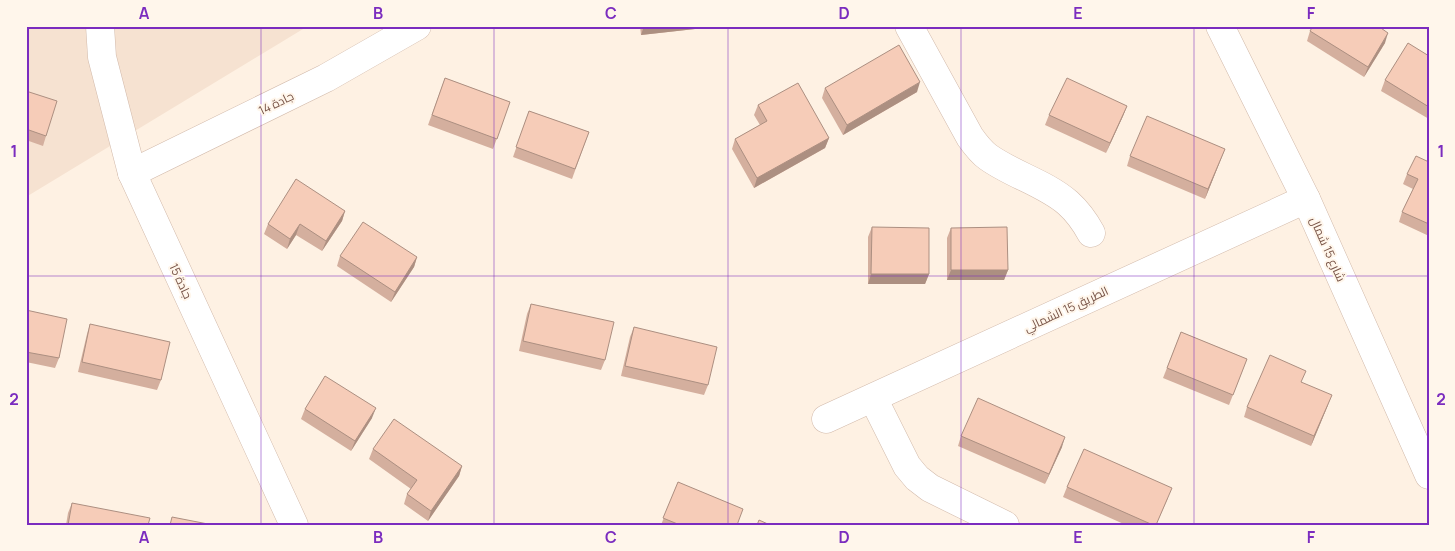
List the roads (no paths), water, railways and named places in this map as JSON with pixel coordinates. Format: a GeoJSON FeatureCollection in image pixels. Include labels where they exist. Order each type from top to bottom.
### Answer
{"type":"FeatureCollection","features":[{"type":"Feature","properties":{"kind":"street","name":"جادة 15"},"geometry":{"type":"LineString","coordinates":[[100,26],[102,57],[132,173],[294,525]]}},
{"type":"Feature","properties":{"kind":"street","name":"جادة 14"},"geometry":{"type":"LineString","coordinates":[[132,173],[326,78],[418,26]]}},
{"type":"Feature","properties":{"kind":"street"},"geometry":{"type":"LineString","coordinates":[[909,26],[970,137],[978,147],[986,156],[997,163],[1068,202],[1091,234]]}},
{"type":"Feature","properties":{"kind":"street","name":"شارع 15 شمال"},"geometry":{"type":"LineString","coordinates":[[1220,26],[1306,199],[1429,475]]}},
{"type":"Feature","properties":{"kind":"street","name":"الطريق 15 الشمالي"},"geometry":{"type":"LineString","coordinates":[[826,419],[1306,199]]}},
{"type":"Feature","properties":{"kind":"street"},"geometry":{"type":"LineString","coordinates":[[873,398],[907,466],[918,478],[930,488],[1005,525]]}}]}
